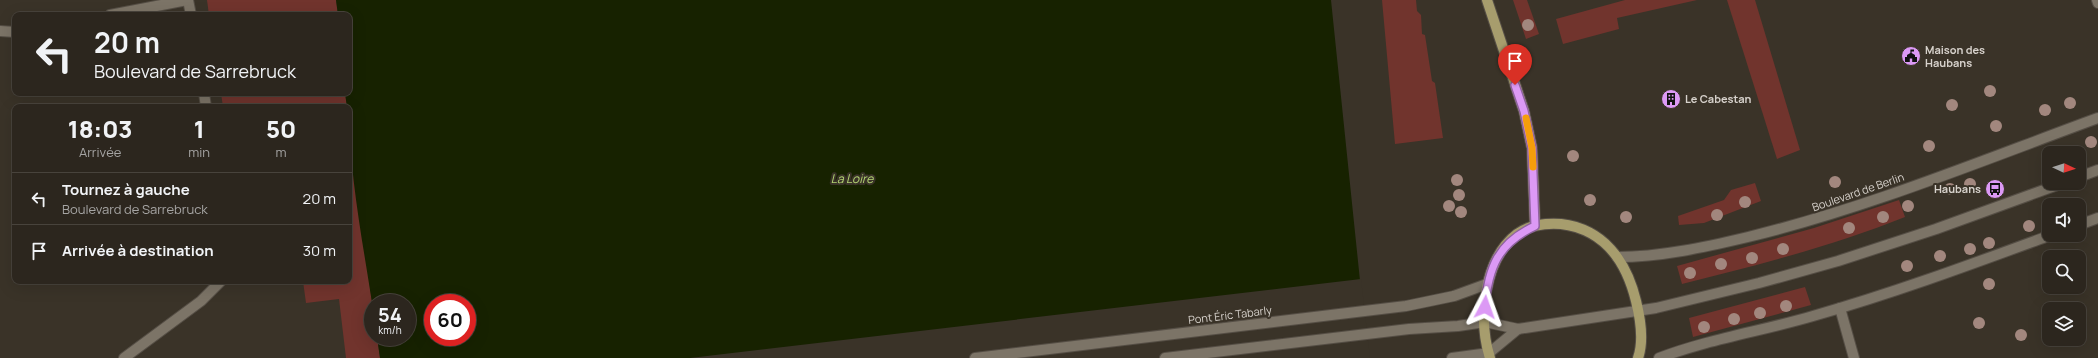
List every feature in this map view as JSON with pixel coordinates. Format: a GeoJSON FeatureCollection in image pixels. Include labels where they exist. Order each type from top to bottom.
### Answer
{"type":"FeatureCollection","features":[{"type":"Feature","properties":{"kind":"main road"},"geometry":{"type":"LineString","coordinates":[[1487,0],[1524,111],[1532,148],[1535,226]]}},
{"type":"Feature","properties":{"kind":"main road"},"geometry":{"type":"LineString","coordinates":[[1489,355],[1485,322],[1487,284],[1492,265],[1503,249],[1517,234],[1535,226],[1551,223],[1584,229],[1597,236],[1617,257],[1630,280],[1638,311],[1640,337],[1638,358]]}},
{"type":"Feature","properties":{"kind":"street"},"geometry":{"type":"LineString","coordinates":[[126,12],[188,0],[190,12]]}},
{"type":"Feature","properties":{"kind":"street"},"geometry":{"type":"LineString","coordinates":[[0,31],[12,32]]}},
{"type":"Feature","properties":{"kind":"street","name":"Boulevard de Berlin"},"geometry":{"type":"LineString","coordinates":[[1617,257],[1634,257],[1709,246],[1797,225],[1876,199],[2098,118]]}},
{"type":"Feature","properties":{"kind":"street"},"geometry":{"type":"LineString","coordinates":[[2086,174],[2098,170]]}},
{"type":"Feature","properties":{"kind":"street"},"geometry":{"type":"LineString","coordinates":[[1165,358],[1409,329],[1458,326],[1485,322],[1518,329],[1638,311],[1758,283],[1838,261],[1936,229],[2044,190]]}},
{"type":"Feature","properties":{"kind":"street"},"geometry":{"type":"LineString","coordinates":[[2086,222],[2098,218]]}},
{"type":"Feature","properties":{"kind":"street"},"geometry":{"type":"LineString","coordinates":[[1659,358],[1680,350],[1792,323],[1840,308],[1952,271],[2042,238]]}},
{"type":"Feature","properties":{"kind":"street"},"geometry":{"type":"LineString","coordinates":[[124,358],[201,301],[218,284]]}},
{"type":"Feature","properties":{"kind":"street","name":"Pont Éric Tabarly"},"geometry":{"type":"LineString","coordinates":[[975,358],[1406,306],[1454,296],[1487,284]]}},
{"type":"Feature","properties":{"kind":"street"},"geometry":{"type":"LineString","coordinates":[[1840,308],[1854,358]]}},
{"type":"Feature","properties":{"kind":"street"},"geometry":{"type":"LineString","coordinates":[[1452,358],[1489,355],[1518,329]]}},
{"type":"Feature","properties":{"kind":"shaded area"},"geometry":{"type":"Polygon","coordinates":[[[207,0],[336,0],[338,12],[209,12],[207,0]]]}},
{"type":"Feature","properties":{"kind":"shaded area"},"geometry":{"type":"Polygon","coordinates":[[[1382,0],[1416,0],[1417,11],[1421,15],[1422,34],[1425,35],[1432,81],[1435,83],[1443,138],[1395,144],[1382,0]]]}},
{"type":"Feature","properties":{"kind":"shaded area"},"geometry":{"type":"Polygon","coordinates":[[[1513,0],[1527,0],[1539,34],[1526,39],[1513,0]]]}},
{"type":"Feature","properties":{"kind":"shaded area"},"geometry":{"type":"Polygon","coordinates":[[[1625,0],[1697,0],[1617,18],[1619,29],[1563,44],[1556,19],[1625,0]]]}},
{"type":"Feature","properties":{"kind":"shaded area"},"geometry":{"type":"Polygon","coordinates":[[[1727,0],[1755,0],[1800,150],[1777,159],[1727,0]]]}},
{"type":"Feature","properties":{"kind":"shaded area"},"geometry":{"type":"Polygon","coordinates":[[[221,96],[345,96],[347,104],[223,104],[221,96]]]}},
{"type":"Feature","properties":{"kind":"shaded area"},"geometry":{"type":"Polygon","coordinates":[[[352,152],[371,294],[364,294],[364,346],[378,346],[380,358],[346,358],[339,299],[306,303],[303,284],[352,284],[352,152]]]}},
{"type":"Feature","properties":{"kind":"shaded area"},"geometry":{"type":"Polygon","coordinates":[[[1755,183],[1761,201],[1704,223],[1679,225],[1678,216],[1724,200],[1731,190],[1755,183]]]}},
{"type":"Feature","properties":{"kind":"shaded area"},"geometry":{"type":"Polygon","coordinates":[[[1899,200],[1905,217],[1823,246],[1682,284],[1677,266],[1814,228],[1899,200]]]}},
{"type":"Feature","properties":{"kind":"shaded area"},"geometry":{"type":"Polygon","coordinates":[[[1805,287],[1811,305],[1693,337],[1689,318],[1805,287]]]}},
{"type":"Feature","properties":{"kind":"water","name":"La Loire"},"geometry":{"type":"Polygon","coordinates":[[[336,0],[1331,0],[1368,358],[380,358],[378,346],[416,346],[416,294],[371,294],[352,166],[352,104],[347,104],[345,96],[352,96],[352,12],[338,12],[336,0]]]}},
{"type":"Feature","properties":{"kind":"pier"},"geometry":{"type":"Polygon","coordinates":[[[1361,279],[1370,358],[690,358],[1361,279]]]}},
{"type":"Feature","properties":{"kind":"slow traffic"},"geometry":{"type":"LineString","coordinates":[[1526,118],[1532,148],[1533,167]]}},
{"type":"Feature","properties":{"kind":"place","name":"Maison des Haubans"},"geometry":{"type":"Point","coordinates":[1911,56]}},
{"type":"Feature","properties":{"kind":"place","name":"Le Cabestan"},"geometry":{"type":"Point","coordinates":[1671,99]}},
{"type":"Feature","properties":{"kind":"place","name":"Haubans"},"geometry":{"type":"Point","coordinates":[1995,189]}},
{"type":"Feature","properties":{"kind":"route"},"geometry":{"type":"LineString","coordinates":[[1485,307],[1487,284],[1492,265],[1503,249],[1517,234],[1535,226],[1532,148],[1524,111],[1515,85]]}}]}
